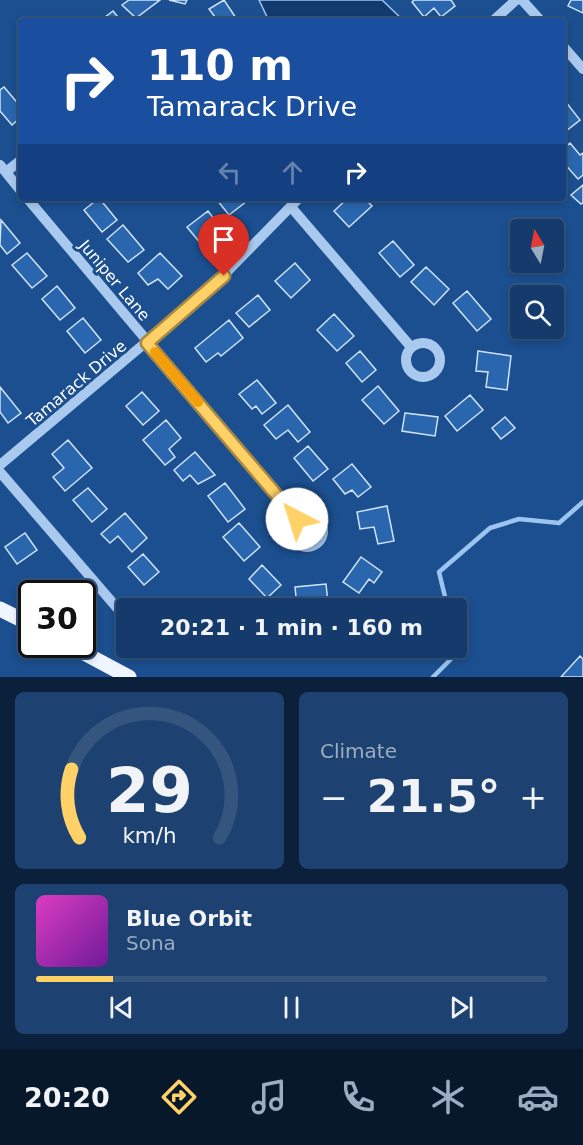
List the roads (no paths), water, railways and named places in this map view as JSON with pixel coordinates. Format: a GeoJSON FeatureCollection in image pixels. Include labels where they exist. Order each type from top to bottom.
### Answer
{"type":"FeatureCollection","features":[{"type":"Feature","properties":{"kind":"main road"},"geometry":{"type":"LineString","coordinates":[[0,609],[18,618]]}},
{"type":"Feature","properties":{"kind":"main road"},"geometry":{"type":"LineString","coordinates":[[93,658],[129,677]]}},
{"type":"Feature","properties":{"kind":"street"},"geometry":{"type":"LineString","coordinates":[[496,18],[516,0]]}},
{"type":"Feature","properties":{"kind":"street"},"geometry":{"type":"LineString","coordinates":[[522,0],[538,18]]}},
{"type":"Feature","properties":{"kind":"street"},"geometry":{"type":"LineString","coordinates":[[566,50],[583,69]]}},
{"type":"Feature","properties":{"kind":"street"},"geometry":{"type":"LineString","coordinates":[[18,162],[3,169],[18,187]]}},
{"type":"Feature","properties":{"kind":"street","name":"Juniper Lane"},"geometry":{"type":"LineString","coordinates":[[29,201],[297,519]]}},
{"type":"Feature","properties":{"kind":"street"},"geometry":{"type":"LineString","coordinates":[[295,202],[411,347]]}},
{"type":"Feature","properties":{"kind":"street","name":"Tamarack Drive"},"geometry":{"type":"LineString","coordinates":[[0,465],[147,343],[235,266],[295,202]]}},
{"type":"Feature","properties":{"kind":"street"},"geometry":{"type":"LineString","coordinates":[[0,472],[116,607]]}},
{"type":"Feature","properties":{"kind":"water"},"geometry":{"type":"Polygon","coordinates":[[[259,0],[382,0],[401,18],[268,18],[259,0]]]}},
{"type":"Feature","properties":{"kind":"waterway"},"geometry":{"type":"LineString","coordinates":[[445,598],[439,572],[490,528],[519,519],[559,523],[583,502]]}},
{"type":"Feature","properties":{"kind":"waterway"},"geometry":{"type":"LineString","coordinates":[[433,677],[452,658]]}}]}
